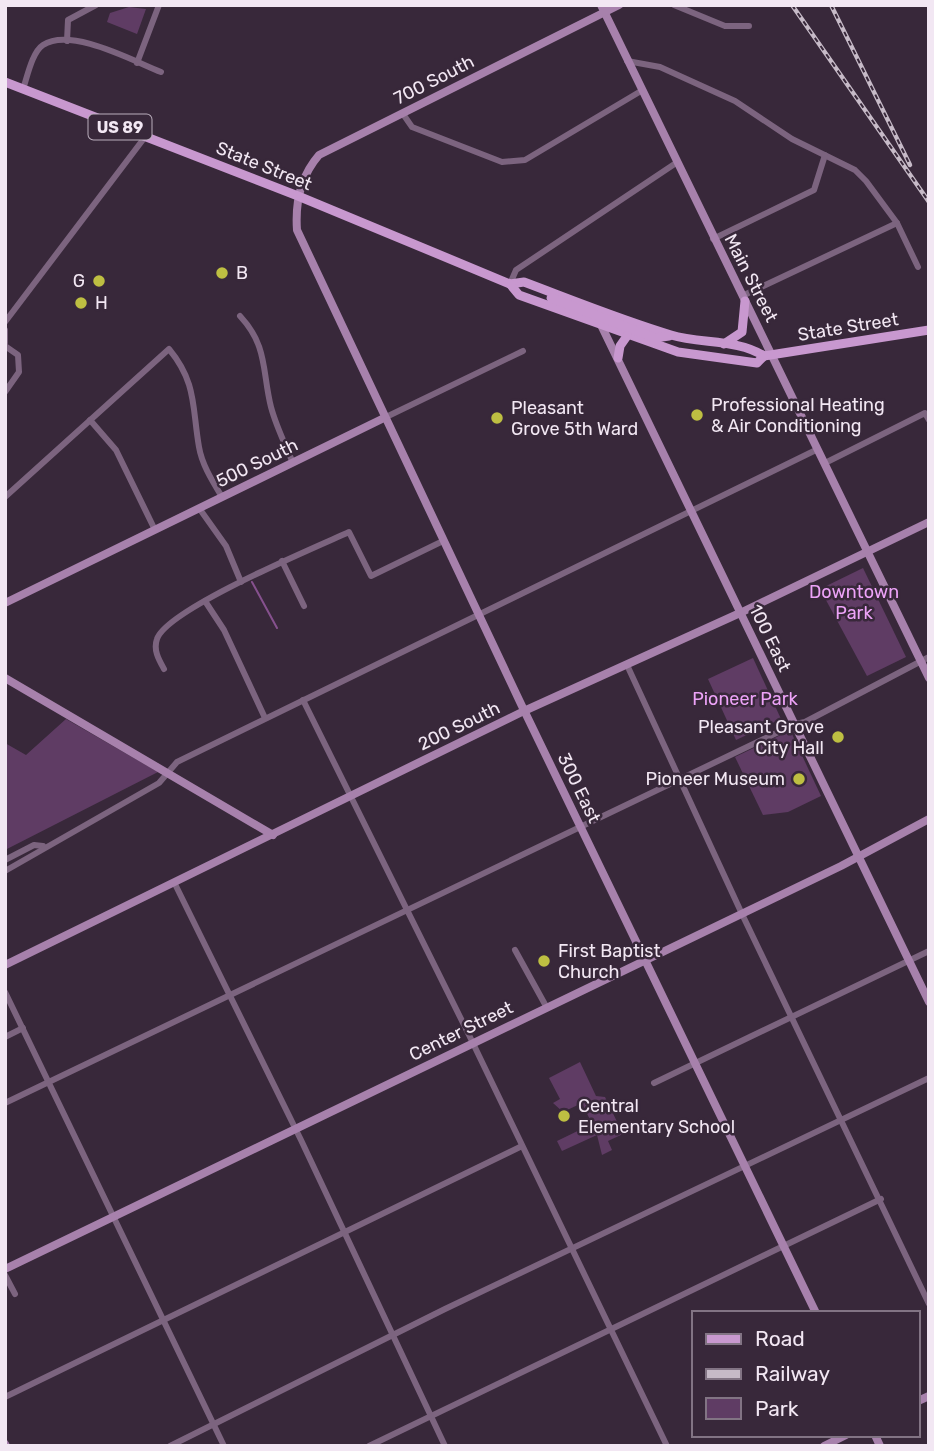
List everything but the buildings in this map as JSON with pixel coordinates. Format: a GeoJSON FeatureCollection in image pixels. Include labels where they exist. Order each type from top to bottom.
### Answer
{"type":"FeatureCollection","features":[{"type":"Feature","properties":{"kind":"main road","name":"State Street"},"geometry":{"type":"LineString","coordinates":[[5,82],[298,196],[510,284],[519,295],[579,318],[603,323],[627,336],[677,352],[757,363],[768,356],[929,330]]}},
{"type":"Feature","properties":{"kind":"main road","name":"State Street"},"geometry":{"type":"LineString","coordinates":[[510,284],[524,282],[675,336],[722,345],[749,346],[768,356]]}},
{"type":"Feature","properties":{"kind":"main road"},"geometry":{"type":"LineString","coordinates":[[539,287],[548,297],[603,323],[655,338],[675,336]]}},
{"type":"Feature","properties":{"kind":"main road"},"geometry":{"type":"LineString","coordinates":[[722,345],[742,332],[743,299]]}},
{"type":"Feature","properties":{"kind":"main road"},"geometry":{"type":"LineString","coordinates":[[618,358],[620,346],[627,336]]}},
{"type":"Feature","properties":{"kind":"street"},"geometry":{"type":"LineString","coordinates":[[67,41],[68,20],[96,5]]}},
{"type":"Feature","properties":{"kind":"street"},"geometry":{"type":"LineString","coordinates":[[137,63],[159,5]]}},
{"type":"Feature","properties":{"kind":"street","name":"700 South"},"geometry":{"type":"LineString","coordinates":[[298,196],[307,173],[319,155],[602,9],[619,5]]}},
{"type":"Feature","properties":{"kind":"street"},"geometry":{"type":"LineString","coordinates":[[674,5],[725,26],[749,26]]}},
{"type":"Feature","properties":{"kind":"street","name":"Main Street"},"geometry":{"type":"LineString","coordinates":[[602,9],[768,356],[925,659],[929,678]]}},
{"type":"Feature","properties":{"kind":"street"},"geometry":{"type":"LineString","coordinates":[[23,89],[38,49],[44,44],[67,41],[89,43],[161,72]]}},
{"type":"Feature","properties":{"kind":"street"},"geometry":{"type":"LineString","coordinates":[[627,61],[660,66],[735,100],[792,139],[861,175],[897,223],[918,267]]}},
{"type":"Feature","properties":{"kind":"street"},"geometry":{"type":"LineString","coordinates":[[403,114],[412,127],[502,162],[513,163],[525,160],[641,91]]}},
{"type":"Feature","properties":{"kind":"street"},"geometry":{"type":"LineString","coordinates":[[5,322],[145,137]]}},
{"type":"Feature","properties":{"kind":"street"},"geometry":{"type":"LineString","coordinates":[[713,239],[814,191],[825,155]]}},
{"type":"Feature","properties":{"kind":"street"},"geometry":{"type":"LineString","coordinates":[[510,284],[516,270],[676,163]]}},
{"type":"Feature","properties":{"kind":"street","name":"300 East"},"geometry":{"type":"LineString","coordinates":[[298,196],[297,230],[384,418],[815,1311]]}},
{"type":"Feature","properties":{"kind":"street"},"geometry":{"type":"LineString","coordinates":[[743,299],[897,223]]}},
{"type":"Feature","properties":{"kind":"street"},"geometry":{"type":"LineString","coordinates":[[240,316],[253,329],[260,345],[271,409],[293,463]]}},
{"type":"Feature","properties":{"kind":"street","name":"100 East"},"geometry":{"type":"LineString","coordinates":[[603,323],[929,1002]]}},
{"type":"Feature","properties":{"kind":"street"},"geometry":{"type":"LineString","coordinates":[[5,330],[5,344],[18,355],[19,372],[5,392]]}},
{"type":"Feature","properties":{"kind":"street"},"geometry":{"type":"LineString","coordinates":[[5,497],[169,349],[180,362],[194,394],[199,449],[222,497]]}},
{"type":"Feature","properties":{"kind":"street","name":"500 South"},"geometry":{"type":"LineString","coordinates":[[5,603],[523,351]]}},
{"type":"Feature","properties":{"kind":"street"},"geometry":{"type":"LineString","coordinates":[[825,463],[927,417]]}},
{"type":"Feature","properties":{"kind":"street"},"geometry":{"type":"LineString","coordinates":[[90,420],[116,450],[155,530]]}},
{"type":"Feature","properties":{"kind":"street"},"geometry":{"type":"LineString","coordinates":[[5,871],[38,853],[43,846],[159,783],[177,762],[818,449]]}},
{"type":"Feature","properties":{"kind":"street"},"geometry":{"type":"LineString","coordinates":[[199,508],[226,546],[241,582]]}},
{"type":"Feature","properties":{"kind":"street","name":"200 South"},"geometry":{"type":"LineString","coordinates":[[5,965],[524,712],[740,613],[929,522]]}},
{"type":"Feature","properties":{"kind":"street"},"geometry":{"type":"LineString","coordinates":[[164,669],[156,655],[156,640],[164,627],[205,601],[282,561],[349,532],[371,576],[443,541]]}},
{"type":"Feature","properties":{"kind":"street"},"geometry":{"type":"LineString","coordinates":[[282,561],[304,606]]}},
{"type":"Feature","properties":{"kind":"street"},"geometry":{"type":"LineString","coordinates":[[205,601],[224,630],[265,718]]}},
{"type":"Feature","properties":{"kind":"street"},"geometry":{"type":"LineString","coordinates":[[5,1103],[580,825],[795,723],[806,722],[925,659]]}},
{"type":"Feature","properties":{"kind":"street"},"geometry":{"type":"LineString","coordinates":[[627,665],[741,914],[881,1199],[929,1304]]}},
{"type":"Feature","properties":{"kind":"street"},"geometry":{"type":"LineString","coordinates":[[5,678],[273,835]]}},
{"type":"Feature","properties":{"kind":"street"},"geometry":{"type":"LineString","coordinates":[[303,700],[473,1043],[667,1446]]}},
{"type":"Feature","properties":{"kind":"street","name":"Center Street"},"geometry":{"type":"LineString","coordinates":[[5,1269],[859,857],[929,819]]}},
{"type":"Feature","properties":{"kind":"street"},"geometry":{"type":"LineString","coordinates":[[5,860],[34,845],[43,846]]}},
{"type":"Feature","properties":{"kind":"street"},"geometry":{"type":"LineString","coordinates":[[174,882],[295,1128],[445,1446]]}},
{"type":"Feature","properties":{"kind":"street"},"geometry":{"type":"LineString","coordinates":[[516,950],[547,1008]]}},
{"type":"Feature","properties":{"kind":"street"},"geometry":{"type":"LineString","coordinates":[[654,1083],[929,951]]}},
{"type":"Feature","properties":{"kind":"street"},"geometry":{"type":"LineString","coordinates":[[5,992],[224,1446]]}},
{"type":"Feature","properties":{"kind":"street"},"geometry":{"type":"LineString","coordinates":[[5,1037],[23,1028]]}},
{"type":"Feature","properties":{"kind":"street"},"geometry":{"type":"LineString","coordinates":[[170,1446],[929,1078]]}},
{"type":"Feature","properties":{"kind":"street"},"geometry":{"type":"LineString","coordinates":[[5,1397],[522,1146]]}},
{"type":"Feature","properties":{"kind":"street"},"geometry":{"type":"LineString","coordinates":[[369,1446],[881,1199]]}},
{"type":"Feature","properties":{"kind":"street"},"geometry":{"type":"LineString","coordinates":[[5,1275],[15,1294]]}},
{"type":"Feature","properties":{"kind":"street"},"geometry":{"type":"LineString","coordinates":[[824,1446],[842,1437]]}},
{"type":"Feature","properties":{"kind":"green space"},"geometry":{"type":"Polygon","coordinates":[[[129,7],[146,9],[137,34],[107,22],[110,13],[129,7]]]}},
{"type":"Feature","properties":{"kind":"green space","name":"Downtown Park"},"geometry":{"type":"Polygon","coordinates":[[[863,568],[906,657],[867,676],[820,589],[863,568]]]}},
{"type":"Feature","properties":{"kind":"green space","name":"Pioneer Park"},"geometry":{"type":"Polygon","coordinates":[[[753,658],[781,719],[736,740],[708,679],[753,658]]]}},
{"type":"Feature","properties":{"kind":"green space"},"geometry":{"type":"Polygon","coordinates":[[[66,719],[158,772],[5,850],[5,743],[26,755],[66,719]]]}},
{"type":"Feature","properties":{"kind":"green space","name":"Pioneer Park"},"geometry":{"type":"Polygon","coordinates":[[[787,732],[792,734],[821,796],[788,812],[763,815],[735,757],[787,732]]]}},
{"type":"Feature","properties":{"kind":"green space"},"geometry":{"type":"Polygon","coordinates":[[[580,1062],[596,1096],[605,1097],[623,1134],[608,1141],[612,1150],[602,1155],[597,1135],[562,1151],[557,1141],[592,1124],[582,1103],[563,1112],[553,1103],[560,1099],[549,1078],[580,1062]]]}},
{"type":"Feature","properties":{"kind":"waterway"},"geometry":{"type":"LineString","coordinates":[[252,582],[277,628]]}},
{"type":"Feature","properties":{"kind":"railway"},"geometry":{"type":"LineString","coordinates":[[792,5],[929,202]]}},
{"type":"Feature","properties":{"kind":"railway"},"geometry":{"type":"LineString","coordinates":[[831,5],[910,165]]}},
{"type":"Feature","properties":{"kind":"place","name":"B"},"geometry":{"type":"Point","coordinates":[222,273]}},
{"type":"Feature","properties":{"kind":"place","name":"G"},"geometry":{"type":"Point","coordinates":[99,281]}},
{"type":"Feature","properties":{"kind":"place","name":"H"},"geometry":{"type":"Point","coordinates":[81,303]}},
{"type":"Feature","properties":{"kind":"place","name":"Professional Heating & Air Conditioning"},"geometry":{"type":"Point","coordinates":[697,415]}},
{"type":"Feature","properties":{"kind":"place","name":"Pleasant Grove 5th Ward"},"geometry":{"type":"Point","coordinates":[497,418]}},
{"type":"Feature","properties":{"kind":"place","name":"Pleasant Grove City Hall"},"geometry":{"type":"Point","coordinates":[838,737]}},
{"type":"Feature","properties":{"kind":"place","name":"Pioneer Museum"},"geometry":{"type":"Point","coordinates":[799,779]}},
{"type":"Feature","properties":{"kind":"place","name":"First Baptist Church"},"geometry":{"type":"Point","coordinates":[544,961]}},
{"type":"Feature","properties":{"kind":"place","name":"Central Elementary School"},"geometry":{"type":"Point","coordinates":[564,1116]}}]}
